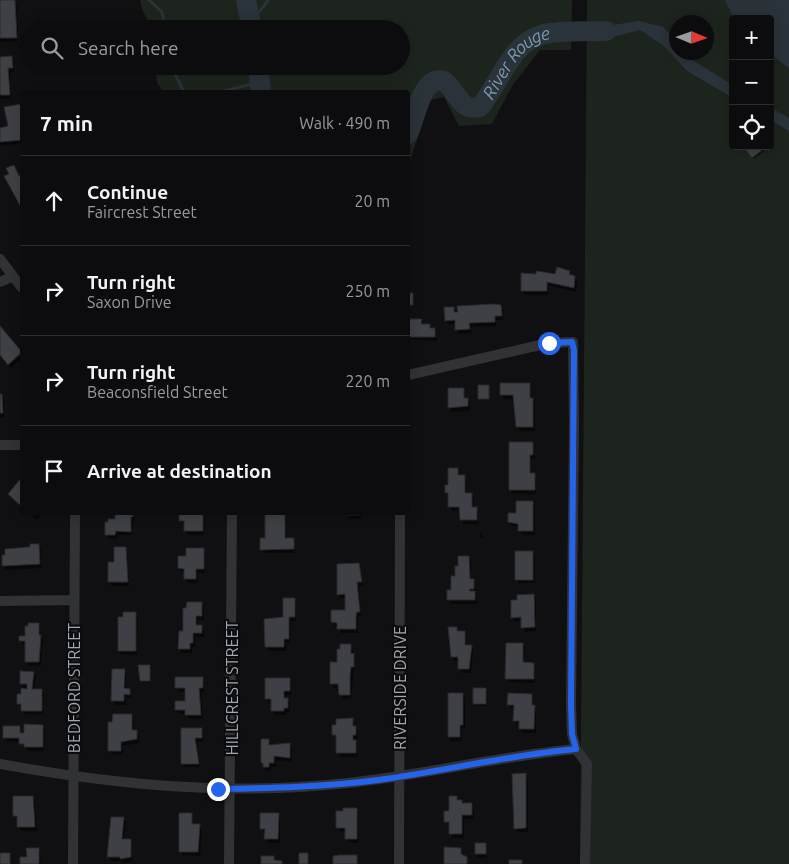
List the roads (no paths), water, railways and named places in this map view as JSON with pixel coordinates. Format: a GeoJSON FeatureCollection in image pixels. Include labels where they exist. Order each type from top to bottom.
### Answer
{"type":"FeatureCollection","features":[{"type":"Feature","properties":{"kind":"street"},"geometry":{"type":"LineString","coordinates":[[0,259],[20,286]]}},
{"type":"Feature","properties":{"kind":"street"},"geometry":{"type":"LineString","coordinates":[[0,282],[12,277]]}},
{"type":"Feature","properties":{"kind":"street"},"geometry":{"type":"LineString","coordinates":[[410,375],[549,343],[572,342],[574,424],[571,704],[572,734],[576,749],[587,764],[585,864]]}},
{"type":"Feature","properties":{"kind":"street"},"geometry":{"type":"LineString","coordinates":[[0,445],[20,445]]}},
{"type":"Feature","properties":{"kind":"street","name":"BEDFORD STREET"},"geometry":{"type":"LineString","coordinates":[[73,864],[75,515]]}},
{"type":"Feature","properties":{"kind":"street","name":"HILLCREST STREET"},"geometry":{"type":"LineString","coordinates":[[229,864],[232,789],[232,515]]}},
{"type":"Feature","properties":{"kind":"street","name":"RIVERSIDE DRIVE"},"geometry":{"type":"LineString","coordinates":[[399,864],[400,515]]}},
{"type":"Feature","properties":{"kind":"street"},"geometry":{"type":"LineString","coordinates":[[0,601],[74,600]]}},
{"type":"Feature","properties":{"kind":"street"},"geometry":{"type":"LineString","coordinates":[[0,764],[74,777],[154,786],[232,789],[330,785],[399,777],[516,755],[576,749]]}},
{"type":"Feature","properties":{"kind":"waterway"},"geometry":{"type":"LineString","coordinates":[[149,0],[162,12],[163,20]]}},
{"type":"Feature","properties":{"kind":"waterway","name":"River Rouge"},"geometry":{"type":"LineString","coordinates":[[246,0],[250,20]]}},
{"type":"Feature","properties":{"kind":"waterway"},"geometry":{"type":"LineString","coordinates":[[253,20],[268,0]]}},
{"type":"Feature","properties":{"kind":"waterway","name":"River Rouge"},"geometry":{"type":"LineString","coordinates":[[410,128],[420,99],[430,84],[436,81],[444,81],[467,106],[473,108],[480,107],[513,56],[530,40],[555,32],[606,31]]}},
{"type":"Feature","properties":{"kind":"waterway"},"geometry":{"type":"LineString","coordinates":[[176,75],[183,90]]}},
{"type":"Feature","properties":{"kind":"waterway","name":"River Rouge"},"geometry":{"type":"LineString","coordinates":[[259,75],[261,90]]}},
{"type":"Feature","properties":{"kind":"waterway"},"geometry":{"type":"LineString","coordinates":[[228,90],[260,82]]}}]}
